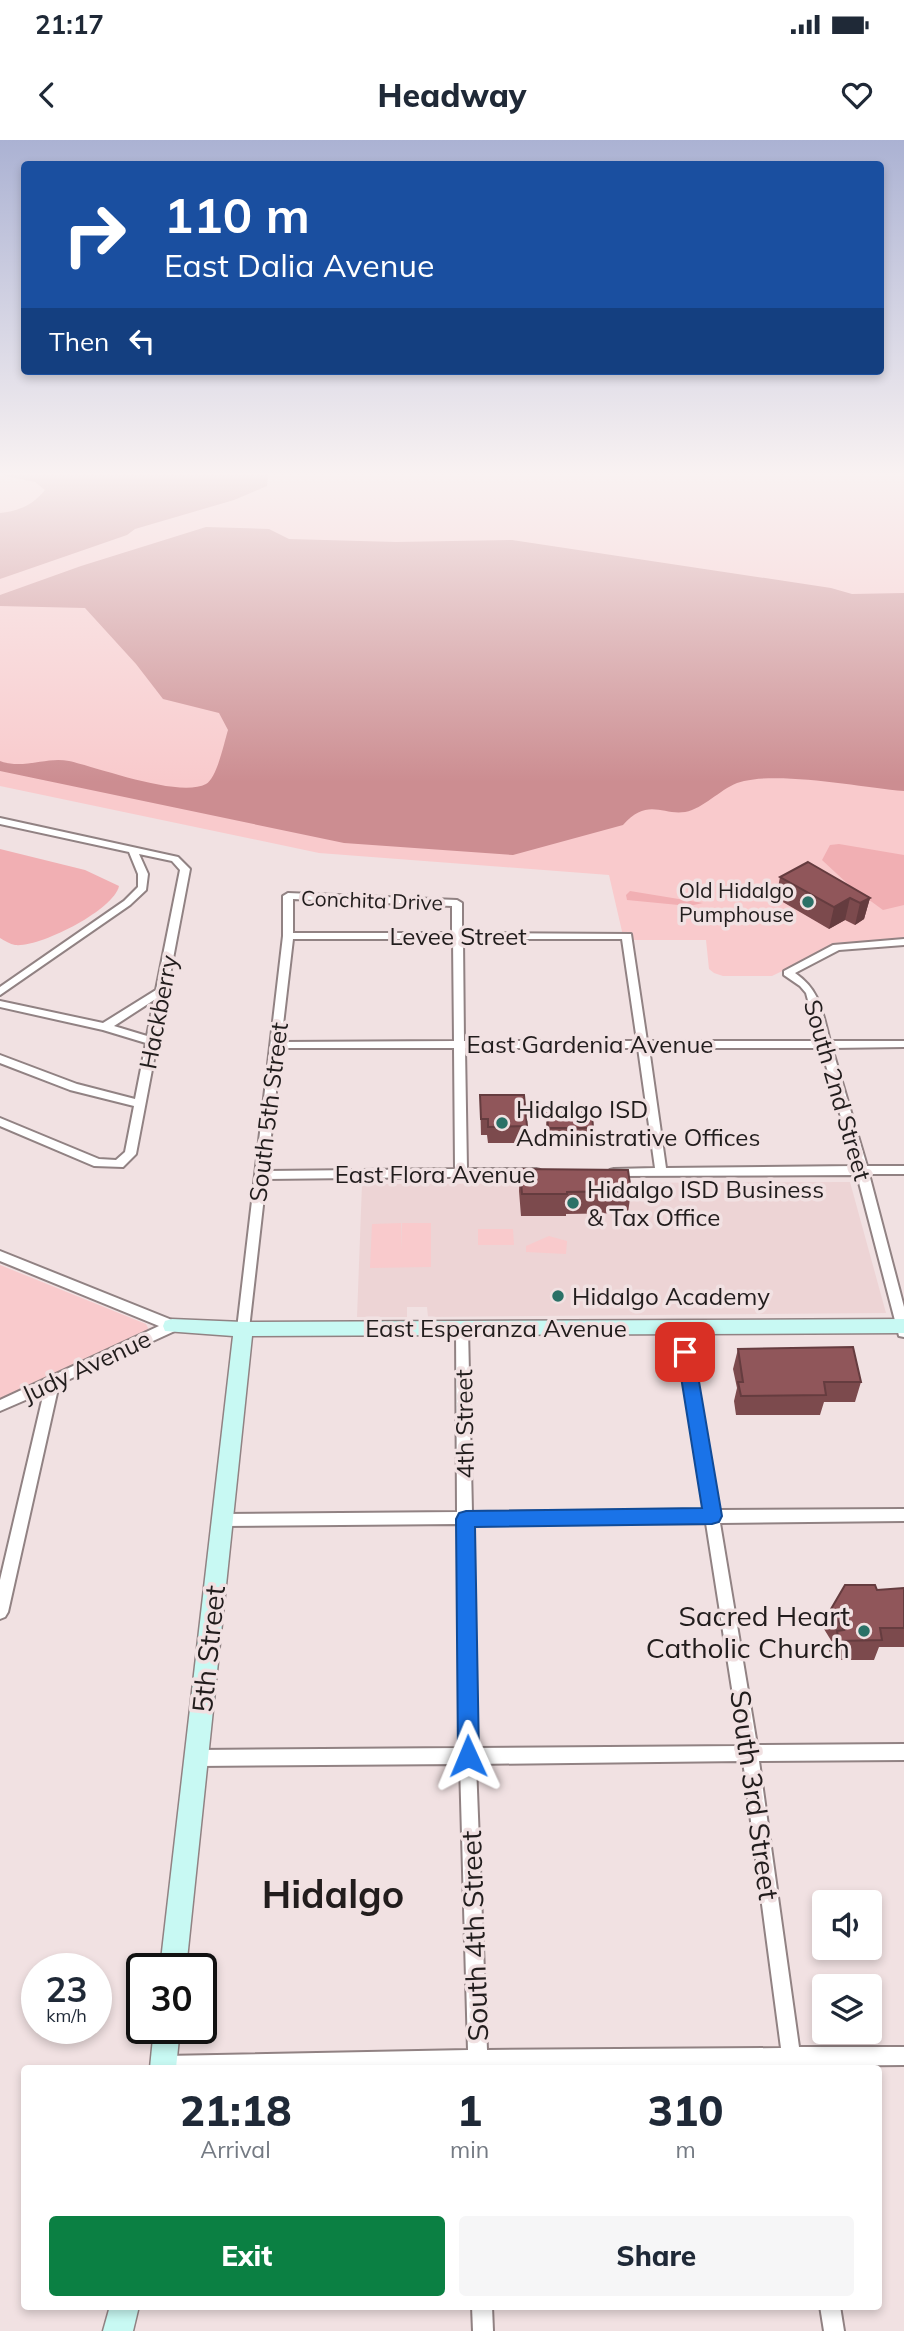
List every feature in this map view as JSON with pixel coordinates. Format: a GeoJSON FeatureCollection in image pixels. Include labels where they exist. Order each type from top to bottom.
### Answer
{"type":"FeatureCollection","features":[{"type":"Feature","properties":{"kind":"street"},"geometry":{"type":"LineString","coordinates":[[0,821],[133,851],[143,874],[144,888],[127,903],[0,992]]}},
{"type":"Feature","properties":{"kind":"street","name":"Hackberry"},"geometry":{"type":"LineString","coordinates":[[0,1122],[99,1163],[119,1164],[130,1154],[186,869],[175,859],[133,851]]}},
{"type":"Feature","properties":{"kind":"street","name":"Conchita Drive"},"geometry":{"type":"LineString","coordinates":[[288,896],[457,903],[458,936]]}},
{"type":"Feature","properties":{"kind":"street","name":"South 5th Street"},"geometry":{"type":"LineString","coordinates":[[243,1328],[277,1045],[288,936],[288,896]]}},
{"type":"Feature","properties":{"kind":"street","name":"Levee Street"},"geometry":{"type":"LineString","coordinates":[[288,936],[627,936],[642,1044]]}},
{"type":"Feature","properties":{"kind":"street"},"geometry":{"type":"LineString","coordinates":[[458,936],[461,1174]]}},
{"type":"Feature","properties":{"kind":"street","name":"South 2nd Street"},"geometry":{"type":"LineString","coordinates":[[903,942],[837,947],[788,973],[810,989],[903,1328]]}},
{"type":"Feature","properties":{"kind":"street"},"geometry":{"type":"LineString","coordinates":[[105,1027],[162,991]]}},
{"type":"Feature","properties":{"kind":"street"},"geometry":{"type":"LineString","coordinates":[[0,1004],[105,1027],[153,1041]]}},
{"type":"Feature","properties":{"kind":"street"},"geometry":{"type":"LineString","coordinates":[[642,1044],[661,1172]]}},
{"type":"Feature","properties":{"kind":"street","name":"East Gardenia Avenue"},"geometry":{"type":"LineString","coordinates":[[277,1045],[904,1044]]}},
{"type":"Feature","properties":{"kind":"street"},"geometry":{"type":"LineString","coordinates":[[0,1059],[74,1087],[139,1104]]}},
{"type":"Feature","properties":{"kind":"street"},"geometry":{"type":"LineString","coordinates":[[599,1173],[904,1170]]}},
{"type":"Feature","properties":{"kind":"street","name":"East Flora Avenue"},"geometry":{"type":"LineString","coordinates":[[261,1175],[544,1173]]}},
{"type":"Feature","properties":{"kind":"street"},"geometry":{"type":"LineString","coordinates":[[0,1256],[172,1326]]}},
{"type":"Feature","properties":{"kind":"street","name":"East Esperanza Avenue"},"geometry":{"type":"LineString","coordinates":[[172,1326],[903,1328]]}},
{"type":"Feature","properties":{"kind":"street","name":"Judy Avenue"},"geometry":{"type":"LineString","coordinates":[[0,1406],[172,1326]]}},
{"type":"Feature","properties":{"kind":"street","name":"South 3rd Street"},"geometry":{"type":"LineString","coordinates":[[681,1327],[750,1752],[792,2062]]}},
{"type":"Feature","properties":{"kind":"street","name":"5th Street"},"geometry":{"type":"LineString","coordinates":[[175,1953],[243,1328]]}},
{"type":"Feature","properties":{"kind":"street","name":"4th Street"},"geometry":{"type":"LineString","coordinates":[[463,1328],[466,1519]]}},
{"type":"Feature","properties":{"kind":"street"},"geometry":{"type":"LineString","coordinates":[[0,1612],[54,1382]]}},
{"type":"Feature","properties":{"kind":"street"},"geometry":{"type":"LineString","coordinates":[[222,1520],[904,1515]]}},
{"type":"Feature","properties":{"kind":"street","name":"South 4th Street"},"geometry":{"type":"LineString","coordinates":[[466,1519],[468,1756],[478,2064]]}},
{"type":"Feature","properties":{"kind":"street"},"geometry":{"type":"LineString","coordinates":[[197,1758],[904,1752]]}},
{"type":"Feature","properties":{"kind":"street"},"geometry":{"type":"LineString","coordinates":[[164,2065],[166,2044]]}},
{"type":"Feature","properties":{"kind":"street"},"geometry":{"type":"LineString","coordinates":[[373,2065],[792,2062],[904,2056]]}},
{"type":"Feature","properties":{"kind":"street"},"geometry":{"type":"LineString","coordinates":[[118,2331],[124,2310]]}},
{"type":"Feature","properties":{"kind":"street"},"geometry":{"type":"LineString","coordinates":[[482,2310],[483,2331]]}},
{"type":"Feature","properties":{"kind":"street"},"geometry":{"type":"LineString","coordinates":[[831,2310],[834,2331]]}},
{"type":"Feature","properties":{"kind":"shaded area"},"geometry":{"type":"Polygon","coordinates":[[[0,577],[904,577],[904,946],[890,940],[834,943],[830,948],[772,976],[723,976],[709,969],[706,940],[624,940],[609,875],[319,853],[0,786],[0,577]]]}},
{"type":"Feature","properties":{"kind":"shaded area"},"geometry":{"type":"Polygon","coordinates":[[[50,577],[760,577],[831,588],[852,594],[904,593],[904,791],[801,779],[744,781],[730,786],[692,810],[642,811],[623,825],[513,855],[344,843],[0,771],[0,761],[26,764],[61,760],[159,785],[194,787],[210,780],[217,768],[228,730],[219,713],[163,699],[136,664],[85,608],[0,606],[0,595],[50,577]]]}},
{"type":"Feature","properties":{"kind":"shaded area"},"geometry":{"type":"Polygon","coordinates":[[[839,844],[904,855],[904,905],[883,910],[850,886],[822,860],[830,845],[839,844]]]}},
{"type":"Feature","properties":{"kind":"shaded area"},"geometry":{"type":"Polygon","coordinates":[[[0,849],[85,870],[119,886],[104,906],[74,926],[41,940],[13,945],[0,938],[0,849]]]}},
{"type":"Feature","properties":{"kind":"shaded area"},"geometry":{"type":"Polygon","coordinates":[[[630,891],[703,903],[689,906],[627,900],[626,895],[630,891]]]}},
{"type":"Feature","properties":{"kind":"shaded area"},"geometry":{"type":"Polygon","coordinates":[[[850,1182],[886,1313],[428,1317],[427,1307],[407,1307],[407,1317],[357,1317],[362,1184],[850,1182]]]}},
{"type":"Feature","properties":{"kind":"shaded area"},"geometry":{"type":"Polygon","coordinates":[[[401,1223],[401,1251],[402,1223],[431,1223],[431,1267],[370,1268],[372,1224],[401,1223]]]}},
{"type":"Feature","properties":{"kind":"shaded area"},"geometry":{"type":"Polygon","coordinates":[[[478,1229],[513,1229],[514,1245],[478,1245],[478,1229]]]}},
{"type":"Feature","properties":{"kind":"shaded area"},"geometry":{"type":"Polygon","coordinates":[[[549,1236],[567,1241],[566,1254],[526,1252],[526,1246],[549,1236]]]}},
{"type":"Feature","properties":{"kind":"shaded area"},"geometry":{"type":"Polygon","coordinates":[[[0,1265],[146,1324],[148,1333],[0,1400],[0,1265]]]}},
{"type":"Feature","properties":{"kind":"building"},"geometry":{"type":"Polygon","coordinates":[[[808,862],[870,898],[860,903],[850,898],[834,907],[780,877],[808,862]]]}},
{"type":"Feature","properties":{"kind":"building"},"geometry":{"type":"Polygon","coordinates":[[[480,1095],[524,1095],[527,1126],[488,1127],[488,1119],[481,1119],[480,1095]]]}},
{"type":"Feature","properties":{"kind":"building"},"geometry":{"type":"Polygon","coordinates":[[[592,1112],[593,1128],[548,1128],[547,1113],[592,1112]]]}},
{"type":"Feature","properties":{"kind":"building"},"geometry":{"type":"Polygon","coordinates":[[[520,1169],[628,1170],[631,1191],[522,1194],[520,1169]]]}},
{"type":"Feature","properties":{"kind":"building"},"geometry":{"type":"Polygon","coordinates":[[[853,1347],[861,1382],[824,1382],[826,1395],[741,1396],[738,1382],[743,1382],[738,1349],[853,1347]]]}},
{"type":"Feature","properties":{"kind":"building"},"geometry":{"type":"Polygon","coordinates":[[[845,1585],[875,1585],[877,1590],[904,1588],[904,1628],[880,1628],[882,1640],[839,1641],[837,1631],[844,1630],[831,1609],[845,1585]]]}},
{"type":"Feature","properties":{"kind":"place","name":"Old Hidalgo Pumphouse"},"geometry":{"type":"Point","coordinates":[808,902]}},
{"type":"Feature","properties":{"kind":"place","name":"Hidalgo ISD Administrative Offices"},"geometry":{"type":"Point","coordinates":[502,1123]}},
{"type":"Feature","properties":{"kind":"place","name":"Hidalgo ISD Business & Tax Office"},"geometry":{"type":"Point","coordinates":[573,1203]}},
{"type":"Feature","properties":{"kind":"place","name":"Hidalgo Academy"},"geometry":{"type":"Point","coordinates":[558,1296]}},
{"type":"Feature","properties":{"kind":"place","name":"Sacred Heart Catholic Church"},"geometry":{"type":"Point","coordinates":[864,1631]}},
{"type":"Feature","properties":{"kind":"district","name":"Hidalgo"},"geometry":{"type":"Point","coordinates":[333,1894]}},
{"type":"Feature","properties":{"kind":"route"},"geometry":{"type":"LineString","coordinates":[[468,1756],[466,1519],[712,1516],[685,1352]]}}]}
